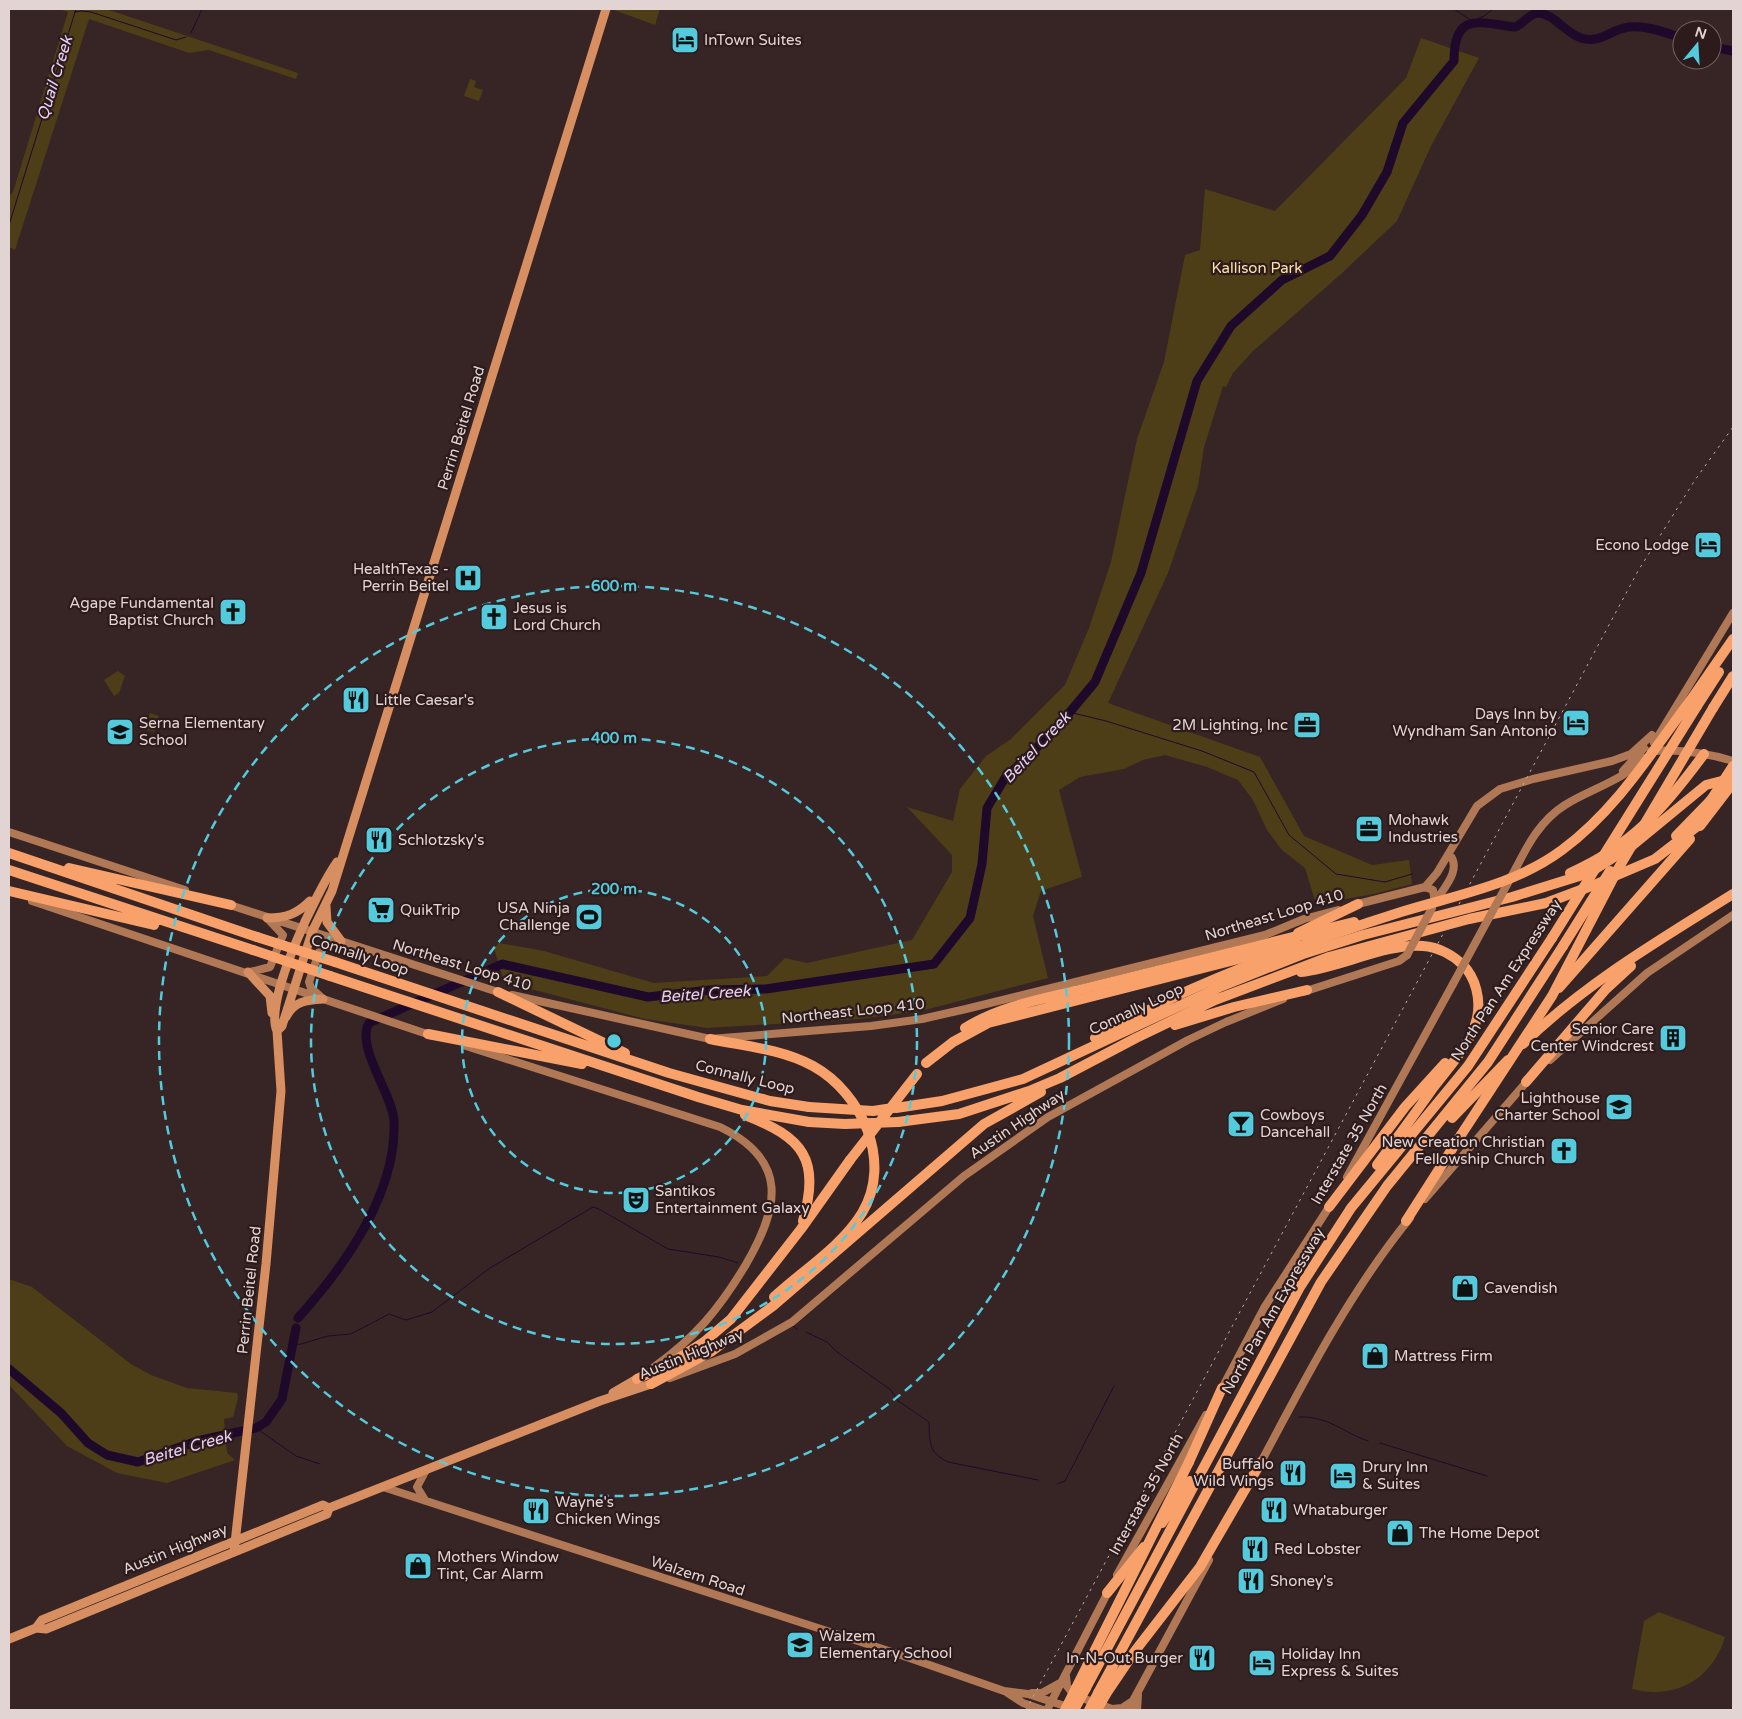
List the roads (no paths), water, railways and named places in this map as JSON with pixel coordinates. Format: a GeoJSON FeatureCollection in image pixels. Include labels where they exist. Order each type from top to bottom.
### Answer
{"type":"FeatureCollection","features":[{"type":"Feature","properties":{"kind":"highway"},"geometry":{"type":"LineString","coordinates":[[1049,1066],[1111,1028],[1170,998],[1292,947],[1404,911],[1495,885],[1560,851],[1591,826],[1615,802],[1694,704],[1733,640]]}},
{"type":"Feature","properties":{"kind":"highway","name":"North Pan Am Expressway"},"geometry":{"type":"LineString","coordinates":[[1074,1710],[1300,1287],[1351,1208],[1468,1066],[1552,938],[1694,704],[1733,650]]}},
{"type":"Feature","properties":{"kind":"highway","name":"North Pan Am Expressway"},"geometry":{"type":"LineString","coordinates":[[1089,1710],[1102,1694],[1321,1282],[1371,1208],[1483,1069],[1534,992],[1733,676]]}},
{"type":"Feature","properties":{"kind":"highway"},"geometry":{"type":"LineString","coordinates":[[1406,1222],[1552,996],[1616,874],[1713,708]]}},
{"type":"Feature","properties":{"kind":"highway"},"geometry":{"type":"LineString","coordinates":[[1680,751],[1687,767],[1686,779]]}},
{"type":"Feature","properties":{"kind":"highway"},"geometry":{"type":"LineString","coordinates":[[1530,891],[1583,867],[1641,828],[1669,802],[1704,754]]}},
{"type":"Feature","properties":{"kind":"highway"},"geometry":{"type":"LineString","coordinates":[[1552,996],[1704,821],[1733,766]]}},
{"type":"Feature","properties":{"kind":"highway"},"geometry":{"type":"LineString","coordinates":[[1530,891],[1589,873],[1633,845],[1706,785],[1733,778]]}},
{"type":"Feature","properties":{"kind":"highway"},"geometry":{"type":"LineString","coordinates":[[1626,872],[1646,860],[1679,834],[1733,783]]}},
{"type":"Feature","properties":{"kind":"highway"},"geometry":{"type":"LineString","coordinates":[[1283,974],[1350,950],[1468,919],[1546,903],[1655,859],[1704,821]]}},
{"type":"Feature","properties":{"kind":"highway","name":"Connally Loop"},"geometry":{"type":"LineString","coordinates":[[9,853],[669,1073],[770,1102],[809,1107],[874,1111],[942,1101],[1023,1079],[1266,968],[1362,935],[1530,891]]}},
{"type":"Feature","properties":{"kind":"highway"},"geometry":{"type":"LineString","coordinates":[[40,862],[94,872],[231,906]]}},
{"type":"Feature","properties":{"kind":"highway","name":"Connally Loop"},"geometry":{"type":"LineString","coordinates":[[9,870],[381,994],[633,1074],[698,1097],[742,1110],[808,1122],[845,1124],[898,1122],[959,1114],[983,1107],[1029,1091],[1073,1072],[1136,1038],[1215,1000],[1283,974]]}},
{"type":"Feature","properties":{"kind":"highway"},"geometry":{"type":"LineString","coordinates":[[9,892],[120,916],[253,950]]}},
{"type":"Feature","properties":{"kind":"highway"},"geometry":{"type":"LineString","coordinates":[[1415,1152],[1429,1144],[1486,1080],[1533,1034],[1620,967],[1733,894]]}},
{"type":"Feature","properties":{"kind":"highway"},"geometry":{"type":"LineString","coordinates":[[1260,952],[1358,904]]}},
{"type":"Feature","properties":{"kind":"highway"},"geometry":{"type":"LineString","coordinates":[[926,1063],[953,1042],[988,1023],[1260,952],[1481,905]]}},
{"type":"Feature","properties":{"kind":"highway"},"geometry":{"type":"LineString","coordinates":[[637,1379],[672,1363],[696,1347],[731,1319],[801,1230],[850,1160],[926,1063],[947,1041],[981,1018],[1025,1002],[1332,926],[1404,911]]}},
{"type":"Feature","properties":{"kind":"highway"},"geometry":{"type":"LineString","coordinates":[[1526,1082],[1606,989],[1652,946]]}},
{"type":"Feature","properties":{"kind":"highway"},"geometry":{"type":"LineString","coordinates":[[1283,974],[1308,971],[1403,947],[1430,947],[1457,959],[1468,970],[1478,998],[1477,1017],[1463,1048],[1372,1173],[1351,1208]]}},
{"type":"Feature","properties":{"kind":"highway"},"geometry":{"type":"LineString","coordinates":[[1136,1038],[1234,1007],[1306,990]]}},
{"type":"Feature","properties":{"kind":"highway"},"geometry":{"type":"LineString","coordinates":[[498,992],[669,1073]]}},
{"type":"Feature","properties":{"kind":"highway"},"geometry":{"type":"LineString","coordinates":[[1329,1207],[1405,1107],[1452,1056],[1474,1027]]}},
{"type":"Feature","properties":{"kind":"highway"},"geometry":{"type":"LineString","coordinates":[[428,1034],[633,1074]]}},
{"type":"Feature","properties":{"kind":"highway"},"geometry":{"type":"LineString","coordinates":[[710,1039],[786,1055],[826,1074],[849,1098],[866,1127],[873,1147],[874,1172],[869,1194],[861,1214],[843,1237],[778,1294],[753,1319]]}},
{"type":"Feature","properties":{"kind":"highway"},"geometry":{"type":"LineString","coordinates":[[651,1384],[712,1351],[773,1306],[984,1124],[1073,1072]]}},
{"type":"Feature","properties":{"kind":"highway"},"geometry":{"type":"LineString","coordinates":[[698,1097],[778,1129],[798,1145],[807,1163],[811,1186],[801,1230]]}},
{"type":"Feature","properties":{"kind":"highway"},"geometry":{"type":"LineString","coordinates":[[1064,1710],[1189,1462],[1222,1388]]}},
{"type":"Feature","properties":{"kind":"highway"},"geometry":{"type":"LineString","coordinates":[[1107,1593],[1178,1500],[1234,1410]]}},
{"type":"Feature","properties":{"kind":"highway"},"geometry":{"type":"LineString","coordinates":[[1097,1710],[1102,1694],[1200,1567],[1261,1462]]}},
{"type":"Feature","properties":{"kind":"main road","name":"Perrin Beitel Road"},"geometry":{"type":"LineString","coordinates":[[277,1027],[293,988],[312,932],[326,905],[606,9]]}},
{"type":"Feature","properties":{"kind":"main road","name":"Interstate 35 North"},"geometry":{"type":"LineString","coordinates":[[1048,1710],[1107,1593],[1222,1388],[1264,1308],[1329,1207],[1372,1134],[1516,868],[1542,825],[1554,813],[1638,764],[1649,751],[1733,613]]}},
{"type":"Feature","properties":{"kind":"main road","name":"Interstate 35 North"},"geometry":{"type":"LineString","coordinates":[[1616,777],[1648,744],[1652,735],[1690,682]]}},
{"type":"Feature","properties":{"kind":"main road"},"geometry":{"type":"LineString","coordinates":[[1433,905],[1433,890],[1425,886],[1449,854],[1477,806],[1500,789],[1514,783],[1624,756],[1637,750],[1652,735]]}},
{"type":"Feature","properties":{"kind":"main road"},"geometry":{"type":"LineString","coordinates":[[1649,751],[1680,751],[1704,754],[1733,761]]}},
{"type":"Feature","properties":{"kind":"main road","name":"Northeast Loop 410"},"geometry":{"type":"LineString","coordinates":[[9,832],[267,918],[498,992],[710,1039],[871,1026],[922,1019],[1265,935],[1304,919],[1425,886]]}},
{"type":"Feature","properties":{"kind":"main road","name":"Austin Highway"},"geometry":{"type":"LineString","coordinates":[[9,1639],[36,1628],[46,1629],[327,1514],[330,1508],[600,1401],[735,1354],[792,1322],[964,1176],[1048,1117],[1135,1068],[1203,1033],[1306,990],[1399,961],[1407,955],[1433,905],[1454,873],[1455,865],[1449,854]]}},
{"type":"Feature","properties":{"kind":"main road","name":"Perrin Beitel Road"},"geometry":{"type":"LineString","coordinates":[[234,1552],[248,1411],[266,1264],[281,1091],[277,1027],[282,984],[300,928],[316,895],[341,855]]}},
{"type":"Feature","properties":{"kind":"main road"},"geometry":{"type":"LineString","coordinates":[[9,892],[428,1034]]}},
{"type":"Feature","properties":{"kind":"main road"},"geometry":{"type":"LineString","coordinates":[[267,918],[284,918],[292,915],[316,895]]}},
{"type":"Feature","properties":{"kind":"main road"},"geometry":{"type":"LineString","coordinates":[[323,999],[311,988],[310,979],[319,952],[324,947],[341,941],[327,922],[326,905]]}},
{"type":"Feature","properties":{"kind":"main road"},"geometry":{"type":"LineString","coordinates":[[1128,1710],[1318,1356],[1351,1302],[1406,1222],[1526,1082],[1647,973],[1733,915]]}},
{"type":"Feature","properties":{"kind":"main road"},"geometry":{"type":"LineString","coordinates":[[248,972],[270,968],[274,962],[283,935],[267,918]]}},
{"type":"Feature","properties":{"kind":"main road"},"geometry":{"type":"LineString","coordinates":[[248,972],[270,996],[277,1027]]}},
{"type":"Feature","properties":{"kind":"main road"},"geometry":{"type":"LineString","coordinates":[[277,1027],[290,1009],[302,1001],[323,999]]}},
{"type":"Feature","properties":{"kind":"main road","name":"Austin Highway"},"geometry":{"type":"LineString","coordinates":[[428,1034],[720,1126],[742,1138],[760,1155],[768,1170],[772,1204],[764,1232],[731,1289],[710,1318],[693,1337],[637,1379],[600,1401]]}},
{"type":"Feature","properties":{"kind":"main road"},"geometry":{"type":"LineString","coordinates":[[426,1470],[417,1487],[427,1502]]}},
{"type":"Feature","properties":{"kind":"main road","name":"Walzem Road"},"geometry":{"type":"LineString","coordinates":[[383,1487],[898,1654],[1004,1691],[1028,1694],[1079,1710]]}},
{"type":"Feature","properties":{"kind":"main road","name":"Austin Highway"},"geometry":{"type":"LineString","coordinates":[[36,1628],[42,1620],[235,1539],[323,1505],[330,1508]]}},
{"type":"Feature","properties":{"kind":"main road"},"geometry":{"type":"LineString","coordinates":[[237,1517],[244,1528],[265,1528]]}},
{"type":"Feature","properties":{"kind":"main road"},"geometry":{"type":"LineString","coordinates":[[1066,1673],[1066,1683],[1071,1693],[1106,1707],[1122,1708],[1138,1694]]}},
{"type":"Feature","properties":{"kind":"main road"},"geometry":{"type":"LineString","coordinates":[[1028,1694],[1042,1693],[1062,1682]]}},
{"type":"Feature","properties":{"kind":"main road","name":"Walzem Road"},"geometry":{"type":"LineString","coordinates":[[1004,1691],[1031,1708],[1043,1710]]}},
{"type":"Feature","properties":{"kind":"main road"},"geometry":{"type":"LineString","coordinates":[[1138,1694],[1138,1710]]}},
{"type":"Feature","properties":{"kind":"waterway","name":"Quail Creek"},"geometry":{"type":"LineString","coordinates":[[9,225],[76,9]]}},
{"type":"Feature","properties":{"kind":"waterway","name":"Quail Creek"},"geometry":{"type":"LineString","coordinates":[[191,33],[202,9]]}},
{"type":"Feature","properties":{"kind":"waterway","name":"Beitel Creek"},"geometry":{"type":"LineString","coordinates":[[1454,9],[1472,21],[1484,16],[1493,9]]}},
{"type":"Feature","properties":{"kind":"waterway","name":"Quail Creek"},"geometry":{"type":"LineString","coordinates":[[75,12],[91,12],[176,40],[186,37]]}},
{"type":"Feature","properties":{"kind":"waterway","name":"Beitel Creek"},"geometry":{"type":"LineString","coordinates":[[298,1318],[333,1276],[349,1252],[377,1202],[387,1175],[393,1148],[394,1121],[388,1098],[370,1057],[366,1033],[369,1023],[502,964],[648,997],[710,990],[766,989],[934,964],[970,918],[982,864],[987,808],[1005,778],[1054,731],[1095,682],[1141,573],[1197,381],[1231,326],[1282,280],[1330,256],[1362,215],[1387,172],[1403,123],[1454,61],[1458,34],[1464,27],[1471,24],[1480,23],[1515,27],[1538,13],[1550,17],[1575,36],[1581,38],[1600,38],[1629,27],[1643,27],[1672,35]]}},
{"type":"Feature","properties":{"kind":"waterway","name":"Beitel Creek"},"geometry":{"type":"LineString","coordinates":[[1722,49],[1733,51]]}},
{"type":"Feature","properties":{"kind":"waterway"},"geometry":{"type":"LineString","coordinates":[[1069,712],[1106,721],[1202,751],[1254,772],[1289,835],[1336,874],[1385,882],[1412,874]]}},
{"type":"Feature","properties":{"kind":"waterway"},"geometry":{"type":"LineString","coordinates":[[292,1345],[328,1336],[351,1334],[389,1314],[406,1320],[432,1312],[490,1268],[593,1207],[668,1249],[719,1257],[738,1263]]}},
{"type":"Feature","properties":{"kind":"waterway"},"geometry":{"type":"LineString","coordinates":[[791,1325],[797,1329]]}},
{"type":"Feature","properties":{"kind":"waterway","name":"Beitel Creek"},"geometry":{"type":"LineString","coordinates":[[9,1369],[61,1413],[88,1443],[107,1455],[138,1462],[197,1441],[256,1428],[266,1422],[282,1399],[296,1328]]}},
{"type":"Feature","properties":{"kind":"waterway"},"geometry":{"type":"LineString","coordinates":[[806,1332],[827,1342],[837,1352],[891,1390],[897,1400],[929,1422],[931,1446],[941,1458],[948,1462],[1038,1480]]}},
{"type":"Feature","properties":{"kind":"waterway"},"geometry":{"type":"LineString","coordinates":[[1057,1484],[1065,1481],[1114,1386]]}},
{"type":"Feature","properties":{"kind":"waterway"},"geometry":{"type":"LineString","coordinates":[[1299,1417],[1319,1419],[1368,1441]]}},
{"type":"Feature","properties":{"kind":"waterway"},"geometry":{"type":"LineString","coordinates":[[256,1428],[296,1456],[320,1464]]}},
{"type":"Feature","properties":{"kind":"waterway"},"geometry":{"type":"LineString","coordinates":[[1380,1443],[1487,1476]]}},
{"type":"Feature","properties":{"kind":"railway"},"geometry":{"type":"LineString","coordinates":[[1026,1710],[1638,571],[1695,480],[1733,427]]}},
{"type":"Feature","properties":{"kind":"place","name":"InTown Suites"},"geometry":{"type":"Point","coordinates":[685,40]}},
{"type":"Feature","properties":{"kind":"place","name":"Econo Lodge"},"geometry":{"type":"Point","coordinates":[1708,545]}},
{"type":"Feature","properties":{"kind":"place","name":"HealthTexas - Perrin Beitel"},"geometry":{"type":"Point","coordinates":[468,578]}},
{"type":"Feature","properties":{"kind":"place","name":"Agape Fundamental Baptist Church"},"geometry":{"type":"Point","coordinates":[233,612]}},
{"type":"Feature","properties":{"kind":"place","name":"Jesus is Lord Church"},"geometry":{"type":"Point","coordinates":[494,617]}},
{"type":"Feature","properties":{"kind":"place","name":"Little Caesar's"},"geometry":{"type":"Point","coordinates":[356,700]}},
{"type":"Feature","properties":{"kind":"place","name":"Days Inn by Wyndham San Antonio"},"geometry":{"type":"Point","coordinates":[1576,723]}},
{"type":"Feature","properties":{"kind":"place","name":"2M Lighting, Inc"},"geometry":{"type":"Point","coordinates":[1307,725]}},
{"type":"Feature","properties":{"kind":"place","name":"Serna Elementary School"},"geometry":{"type":"Point","coordinates":[120,732]}},
{"type":"Feature","properties":{"kind":"place","name":"Mohawk Industries"},"geometry":{"type":"Point","coordinates":[1369,829]}},
{"type":"Feature","properties":{"kind":"place","name":"Schlotzsky's"},"geometry":{"type":"Point","coordinates":[379,840]}},
{"type":"Feature","properties":{"kind":"place","name":"QuikTrip"},"geometry":{"type":"Point","coordinates":[381,910]}},
{"type":"Feature","properties":{"kind":"place","name":"USA Ninja Challenge"},"geometry":{"type":"Point","coordinates":[589,917]}},
{"type":"Feature","properties":{"kind":"place","name":"Senior Care Center Windcrest"},"geometry":{"type":"Point","coordinates":[1673,1038]}},
{"type":"Feature","properties":{"kind":"place","name":"Lighthouse Charter School"},"geometry":{"type":"Point","coordinates":[1619,1107]}},
{"type":"Feature","properties":{"kind":"place","name":"Cowboys Dancehall"},"geometry":{"type":"Point","coordinates":[1241,1124]}},
{"type":"Feature","properties":{"kind":"place","name":"New Creation Christian Fellowship Church"},"geometry":{"type":"Point","coordinates":[1564,1151]}},
{"type":"Feature","properties":{"kind":"place","name":"Santikos Entertainment Galaxy"},"geometry":{"type":"Point","coordinates":[636,1200]}},
{"type":"Feature","properties":{"kind":"place","name":"Cavendish"},"geometry":{"type":"Point","coordinates":[1465,1288]}},
{"type":"Feature","properties":{"kind":"place","name":"Mattress Firm"},"geometry":{"type":"Point","coordinates":[1375,1356]}},
{"type":"Feature","properties":{"kind":"place","name":"Buffalo Wild Wings"},"geometry":{"type":"Point","coordinates":[1293,1473]}},
{"type":"Feature","properties":{"kind":"place","name":"Drury Inn & Suites"},"geometry":{"type":"Point","coordinates":[1343,1476]}},
{"type":"Feature","properties":{"kind":"place","name":"Whataburger"},"geometry":{"type":"Point","coordinates":[1274,1510]}},
{"type":"Feature","properties":{"kind":"place","name":"Wayne's Chicken Wings"},"geometry":{"type":"Point","coordinates":[536,1511]}},
{"type":"Feature","properties":{"kind":"place","name":"The Home Depot"},"geometry":{"type":"Point","coordinates":[1400,1533]}},
{"type":"Feature","properties":{"kind":"place","name":"Red Lobster"},"geometry":{"type":"Point","coordinates":[1255,1549]}},
{"type":"Feature","properties":{"kind":"place","name":"Mothers Window Tint, Car Alarm"},"geometry":{"type":"Point","coordinates":[418,1566]}},
{"type":"Feature","properties":{"kind":"place","name":"Shoney's"},"geometry":{"type":"Point","coordinates":[1251,1581]}},
{"type":"Feature","properties":{"kind":"place","name":"Walzem Elementary School"},"geometry":{"type":"Point","coordinates":[800,1645]}},
{"type":"Feature","properties":{"kind":"place","name":"In-N-Out Burger"},"geometry":{"type":"Point","coordinates":[1202,1658]}},
{"type":"Feature","properties":{"kind":"place","name":"Holiday Inn Express & Suites"},"geometry":{"type":"Point","coordinates":[1262,1663]}},
{"type":"Feature","properties":{"kind":"park label","name":"Kallison Park"},"geometry":{"type":"Point","coordinates":[1257,268]}}]}
